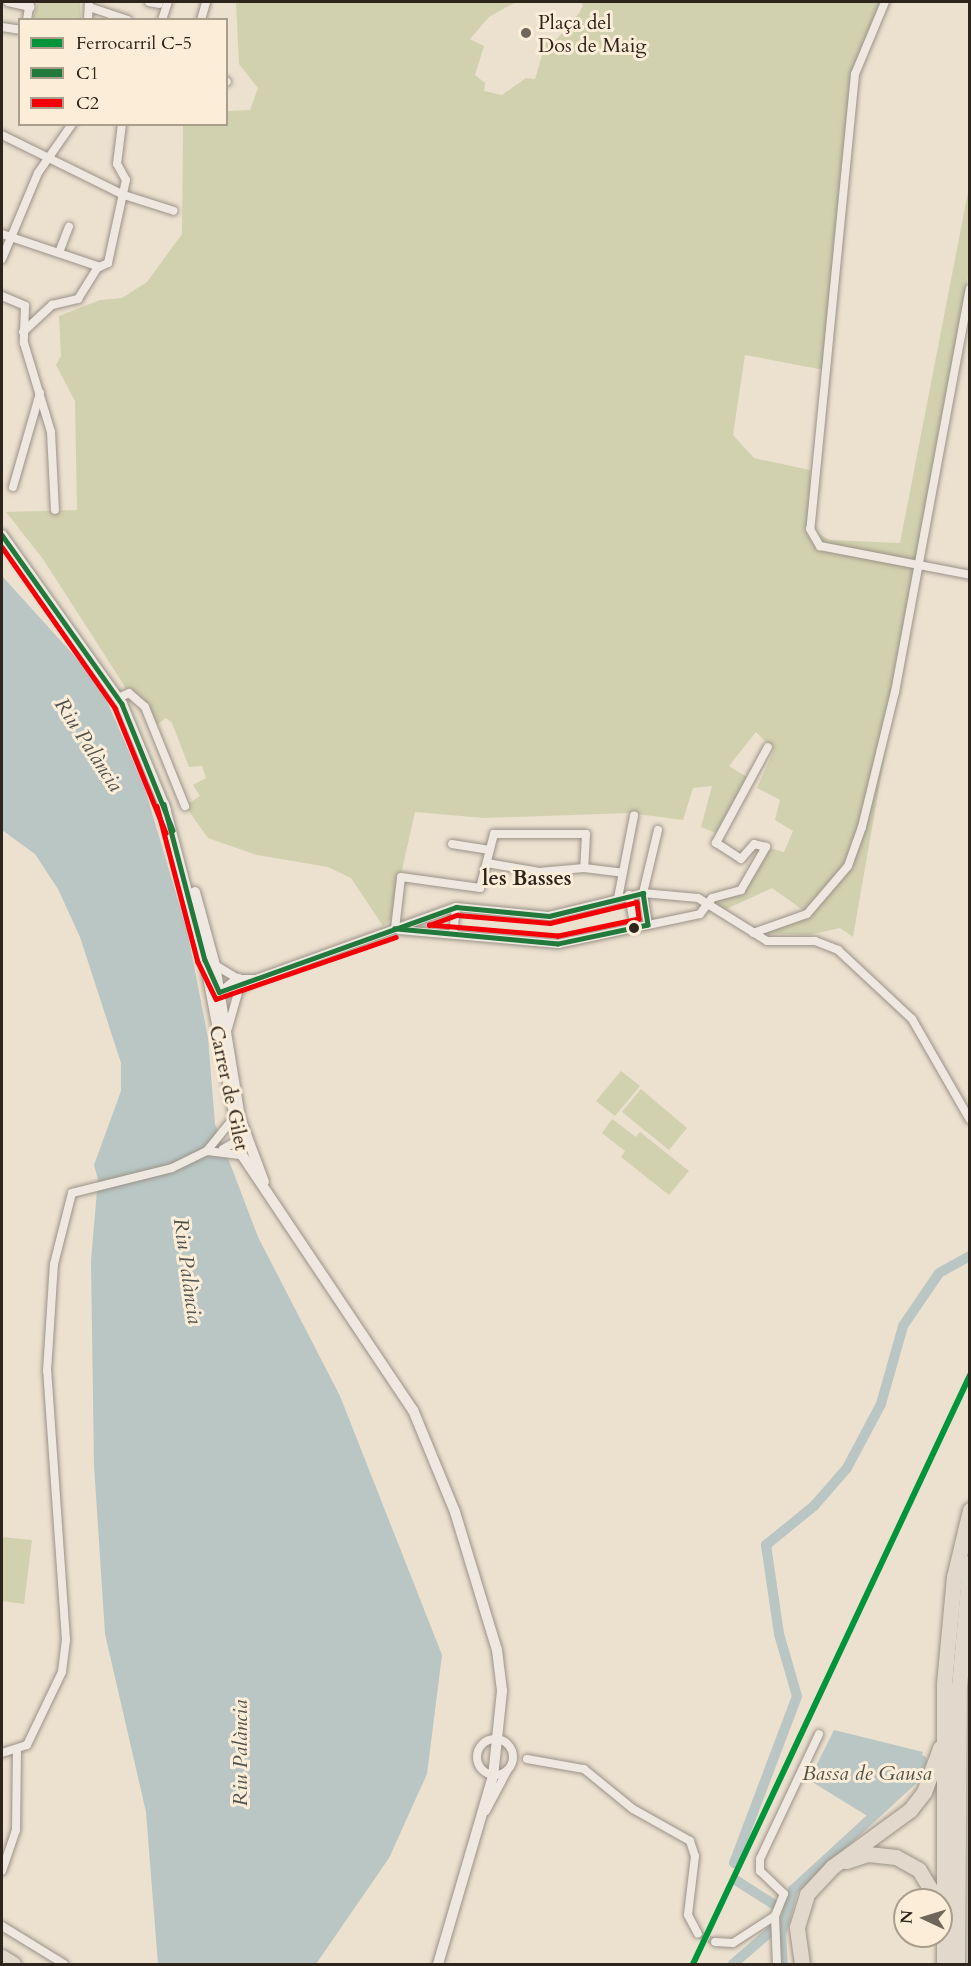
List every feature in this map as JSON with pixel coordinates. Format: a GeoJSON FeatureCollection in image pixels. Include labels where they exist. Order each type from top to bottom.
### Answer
{"type":"FeatureCollection","features":[{"type":"Feature","properties":{"kind":"highway"},"geometry":{"type":"LineString","coordinates":[[942,1965],[945,1732],[954,1577],[969,1510]]}},
{"type":"Feature","properties":{"kind":"highway"},"geometry":{"type":"LineString","coordinates":[[957,1965],[959,1686],[969,1563]]}},
{"type":"Feature","properties":{"kind":"highway"},"geometry":{"type":"LineString","coordinates":[[802,1965],[800,1910],[832,1867],[910,1810],[928,1782],[945,1732]]}},
{"type":"Feature","properties":{"kind":"highway"},"geometry":{"type":"LineString","coordinates":[[832,1867],[868,1854],[896,1857],[919,1870],[930,1888]]}},
{"type":"Feature","properties":{"kind":"highway"},"geometry":{"type":"LineString","coordinates":[[941,1948],[942,1965]]}},
{"type":"Feature","properties":{"kind":"highway"},"geometry":{"type":"LineString","coordinates":[[2,1957],[13,1965]]}},
{"type":"Feature","properties":{"kind":"main road","name":"Carrer de Gilet"},"geometry":{"type":"LineString","coordinates":[[2,534],[118,698],[164,804],[210,962],[220,1054],[231,1120],[242,1155],[274,1204]]}},
{"type":"Feature","properties":{"kind":"main road"},"geometry":{"type":"LineString","coordinates":[[210,962],[219,992],[220,1054]]}},
{"type":"Feature","properties":{"kind":"main road"},"geometry":{"type":"LineString","coordinates":[[219,992],[239,984]]}},
{"type":"Feature","properties":{"kind":"main road","name":"Carrer de Gilet"},"geometry":{"type":"LineString","coordinates":[[219,992],[240,1118],[257,1167],[274,1204]]}},
{"type":"Feature","properties":{"kind":"main road"},"geometry":{"type":"LineString","coordinates":[[274,1204],[413,1410],[435,1457],[497,1650],[502,1691],[499,1740],[493,1776],[484,1814],[438,1965]]}},
{"type":"Feature","properties":{"kind":"street"},"geometry":{"type":"LineString","coordinates":[[8,2],[30,4]]}},
{"type":"Feature","properties":{"kind":"street"},"geometry":{"type":"LineString","coordinates":[[149,2],[163,3],[162,18]]}},
{"type":"Feature","properties":{"kind":"street"},"geometry":{"type":"LineString","coordinates":[[202,18],[206,2]]}},
{"type":"Feature","properties":{"kind":"street"},"geometry":{"type":"LineString","coordinates":[[885,2],[855,74],[810,529],[820,546],[969,575]]}},
{"type":"Feature","properties":{"kind":"street"},"geometry":{"type":"LineString","coordinates":[[89,4],[124,18]]}},
{"type":"Feature","properties":{"kind":"street"},"geometry":{"type":"LineString","coordinates":[[2,27],[18,30]]}},
{"type":"Feature","properties":{"kind":"street"},"geometry":{"type":"LineString","coordinates":[[2,259],[6,235],[71,126]]}},
{"type":"Feature","properties":{"kind":"street"},"geometry":{"type":"LineString","coordinates":[[23,332],[52,305],[78,298],[111,255],[126,180],[117,164],[122,126]]}},
{"type":"Feature","properties":{"kind":"street"},"geometry":{"type":"LineString","coordinates":[[3,139],[48,162],[150,207],[174,211]]}},
{"type":"Feature","properties":{"kind":"street"},"geometry":{"type":"LineString","coordinates":[[60,250],[69,227]]}},
{"type":"Feature","properties":{"kind":"street"},"geometry":{"type":"LineString","coordinates":[[6,235],[60,250],[100,267]]}},
{"type":"Feature","properties":{"kind":"street"},"geometry":{"type":"LineString","coordinates":[[753,933],[807,914],[848,866],[878,776],[969,289]]}},
{"type":"Feature","properties":{"kind":"street"},"geometry":{"type":"LineString","coordinates":[[2,296],[25,306],[23,332],[51,432],[55,510]]}},
{"type":"Feature","properties":{"kind":"street"},"geometry":{"type":"LineString","coordinates":[[13,487],[40,393]]}},
{"type":"Feature","properties":{"kind":"street"},"geometry":{"type":"LineString","coordinates":[[118,698],[129,693],[145,707],[185,806]]}},
{"type":"Feature","properties":{"kind":"street"},"geometry":{"type":"LineString","coordinates":[[395,929],[558,944],[700,914],[712,898],[741,890],[766,847],[754,844],[741,859],[716,843],[768,747]]}},
{"type":"Feature","properties":{"kind":"street"},"geometry":{"type":"LineString","coordinates":[[618,898],[634,816]]}},
{"type":"Feature","properties":{"kind":"street"},"geometry":{"type":"LineString","coordinates":[[648,926],[643,892],[658,830]]}},
{"type":"Feature","properties":{"kind":"street"},"geometry":{"type":"LineString","coordinates":[[395,929],[402,877],[480,888],[494,834],[586,834],[584,868]]}},
{"type":"Feature","properties":{"kind":"street"},"geometry":{"type":"LineString","coordinates":[[452,844],[490,850]]}},
{"type":"Feature","properties":{"kind":"street"},"geometry":{"type":"LineString","coordinates":[[487,863],[539,872],[584,868],[622,873]]}},
{"type":"Feature","properties":{"kind":"street"},"geometry":{"type":"LineString","coordinates":[[239,984],[256,980],[456,907],[549,916],[643,892],[698,898],[767,941],[815,941],[838,951],[912,1019],[969,1120]]}},
{"type":"Feature","properties":{"kind":"street"},"geometry":{"type":"LineString","coordinates":[[629,896],[635,928]]}},
{"type":"Feature","properties":{"kind":"street"},"geometry":{"type":"LineString","coordinates":[[453,933],[456,907]]}},
{"type":"Feature","properties":{"kind":"street"},"geometry":{"type":"LineString","coordinates":[[210,962],[239,984]]}},
{"type":"Feature","properties":{"kind":"street"},"geometry":{"type":"LineString","coordinates":[[226,1040],[239,984]]}},
{"type":"Feature","properties":{"kind":"street"},"geometry":{"type":"LineString","coordinates":[[231,1066],[237,1141],[257,1167]]}},
{"type":"Feature","properties":{"kind":"street"},"geometry":{"type":"LineString","coordinates":[[207,1151],[231,1120]]}},
{"type":"Feature","properties":{"kind":"street"},"geometry":{"type":"LineString","coordinates":[[218,1137],[237,1141]]}},
{"type":"Feature","properties":{"kind":"street"},"geometry":{"type":"LineString","coordinates":[[2,1871],[16,1830],[17,1752],[44,1718],[62,1672],[66,1640],[47,1371],[54,1264],[72,1193],[172,1168],[207,1151],[223,1149],[237,1141]]}},
{"type":"Feature","properties":{"kind":"street"},"geometry":{"type":"LineString","coordinates":[[223,1149],[242,1155]]}},
{"type":"Feature","properties":{"kind":"street"},"geometry":{"type":"LineString","coordinates":[[777,1965],[775,1916],[784,1894],[760,1871],[760,1860],[819,1734]]}},
{"type":"Feature","properties":{"kind":"street"},"geometry":{"type":"LineString","coordinates":[[527,1759],[493,1776],[483,1771],[477,1754],[482,1745],[499,1740],[513,1753],[527,1759],[584,1769],[633,1809],[690,1841],[696,1856],[688,1915],[698,1934]]}},
{"type":"Feature","properties":{"kind":"street"},"geometry":{"type":"LineString","coordinates":[[2,1752],[17,1752]]}},
{"type":"Feature","properties":{"kind":"street"},"geometry":{"type":"LineString","coordinates":[[484,1814],[509,1769],[513,1753]]}},
{"type":"Feature","properties":{"kind":"street"},"geometry":{"type":"LineString","coordinates":[[715,1942],[733,1943],[775,1916]]}},
{"type":"Feature","properties":{"kind":"street"},"geometry":{"type":"LineString","coordinates":[[2,1926],[64,1965]]}},
{"type":"Feature","properties":{"kind":"green space"},"geometry":{"type":"Polygon","coordinates":[[[38,2],[80,2],[81,18],[33,18],[38,2]]]}},
{"type":"Feature","properties":{"kind":"green space"},"geometry":{"type":"Polygon","coordinates":[[[236,2],[516,2],[489,17],[470,39],[484,46],[475,75],[485,83],[484,91],[502,95],[526,78],[535,79],[547,39],[556,40],[580,12],[583,4],[577,2],[885,2],[855,74],[824,370],[745,355],[733,435],[754,458],[810,470],[810,529],[830,540],[900,543],[969,187],[969,271],[853,937],[840,928],[809,935],[753,933],[807,913],[772,888],[718,913],[708,906],[712,898],[741,890],[766,847],[784,852],[793,831],[775,820],[780,800],[757,788],[774,750],[756,732],[729,766],[747,777],[716,833],[701,827],[712,786],[693,788],[683,820],[630,813],[484,818],[415,812],[391,919],[383,926],[351,878],[328,867],[257,855],[208,838],[185,806],[200,796],[193,785],[206,778],[202,766],[189,767],[172,723],[166,718],[155,726],[129,693],[43,559],[6,512],[77,510],[75,401],[56,365],[61,356],[59,316],[100,300],[122,298],[147,282],[182,234],[183,126],[228,126],[228,111],[250,110],[258,88],[239,64],[236,2]]]}},
{"type":"Feature","properties":{"kind":"green space"},"geometry":{"type":"Polygon","coordinates":[[[621,1071],[640,1086],[615,1116],[596,1101],[621,1071]]]}},
{"type":"Feature","properties":{"kind":"green space"},"geometry":{"type":"Polygon","coordinates":[[[641,1089],[687,1128],[669,1150],[622,1112],[641,1089]]]}},
{"type":"Feature","properties":{"kind":"green space"},"geometry":{"type":"Polygon","coordinates":[[[612,1119],[636,1137],[640,1132],[689,1171],[669,1195],[621,1157],[625,1151],[602,1133],[612,1119]]]}},
{"type":"Feature","properties":{"kind":"green space"},"geometry":{"type":"Polygon","coordinates":[[[2,1537],[32,1540],[24,1604],[2,1601],[2,1537]]]}},
{"type":"Feature","properties":{"kind":"water","name":"Riu Palància"},"geometry":{"type":"Polygon","coordinates":[[[2,576],[99,683],[144,786],[187,930],[208,1038],[215,1124],[258,1237],[340,1396],[442,1655],[427,1774],[389,1858],[316,1964],[158,1964],[146,1812],[105,1634],[94,1465],[91,1261],[98,1179],[94,1165],[121,1091],[121,1063],[80,937],[58,889],[35,854],[2,830],[2,576]]]}},
{"type":"Feature","properties":{"kind":"water","name":"Bassa de Gausa"},"geometry":{"type":"Polygon","coordinates":[[[834,1730],[923,1752],[913,1778],[869,1817],[809,1780],[834,1730]]]}},
{"type":"Feature","properties":{"kind":"waterway"},"geometry":{"type":"LineString","coordinates":[[734,1863],[797,1696],[779,1634],[766,1545],[814,1506],[847,1468],[881,1404],[903,1326],[939,1273],[970,1256]]}},
{"type":"Feature","properties":{"kind":"waterway"},"geometry":{"type":"LineString","coordinates":[[783,1964],[781,1935],[793,1890],[915,1778],[922,1760]]}},
{"type":"Feature","properties":{"kind":"waterway"},"geometry":{"type":"LineString","coordinates":[[737,1881],[778,1907]]}},
{"type":"Feature","properties":{"kind":"waterway"},"geometry":{"type":"LineString","coordinates":[[733,1964],[771,1931]]}},
{"type":"Feature","properties":{"kind":"tunnel"},"geometry":{"type":"LineString","coordinates":[[698,1934],[715,1942]]}},
{"type":"Feature","properties":{"kind":"rail line","name":"C-5"},"geometry":{"type":"LineString","coordinates":[[693,1964],[970,1375]]}},
{"type":"Feature","properties":{"kind":"transit line","name":"C1"},"geometry":{"type":"LineString","coordinates":[[2,535],[122,704],[173,830]]}},
{"type":"Feature","properties":{"kind":"transit line","name":"C2"},"geometry":{"type":"LineString","coordinates":[[2,547],[115,708],[166,833]]}},
{"type":"Feature","properties":{"kind":"transit line","name":"C1"},"geometry":{"type":"LineString","coordinates":[[164,804],[205,960],[219,992],[456,907],[549,916],[643,893],[648,925],[558,944],[395,929]]}},
{"type":"Feature","properties":{"kind":"transit line","name":"C2"},"geometry":{"type":"LineString","coordinates":[[157,806],[198,962],[216,999],[396,937]]}},
{"type":"Feature","properties":{"kind":"transit line","name":"C2"},"geometry":{"type":"LineString","coordinates":[[637,902],[639,919],[558,936],[429,925],[457,915],[550,923],[637,902]]}},
{"type":"Feature","properties":{"kind":"place","name":"Plaça del Dos de Maig"},"geometry":{"type":"Point","coordinates":[526,33]}},
{"type":"Feature","properties":{"kind":"district","name":"les Basses"},"geometry":{"type":"Point","coordinates":[527,879]}}]}
